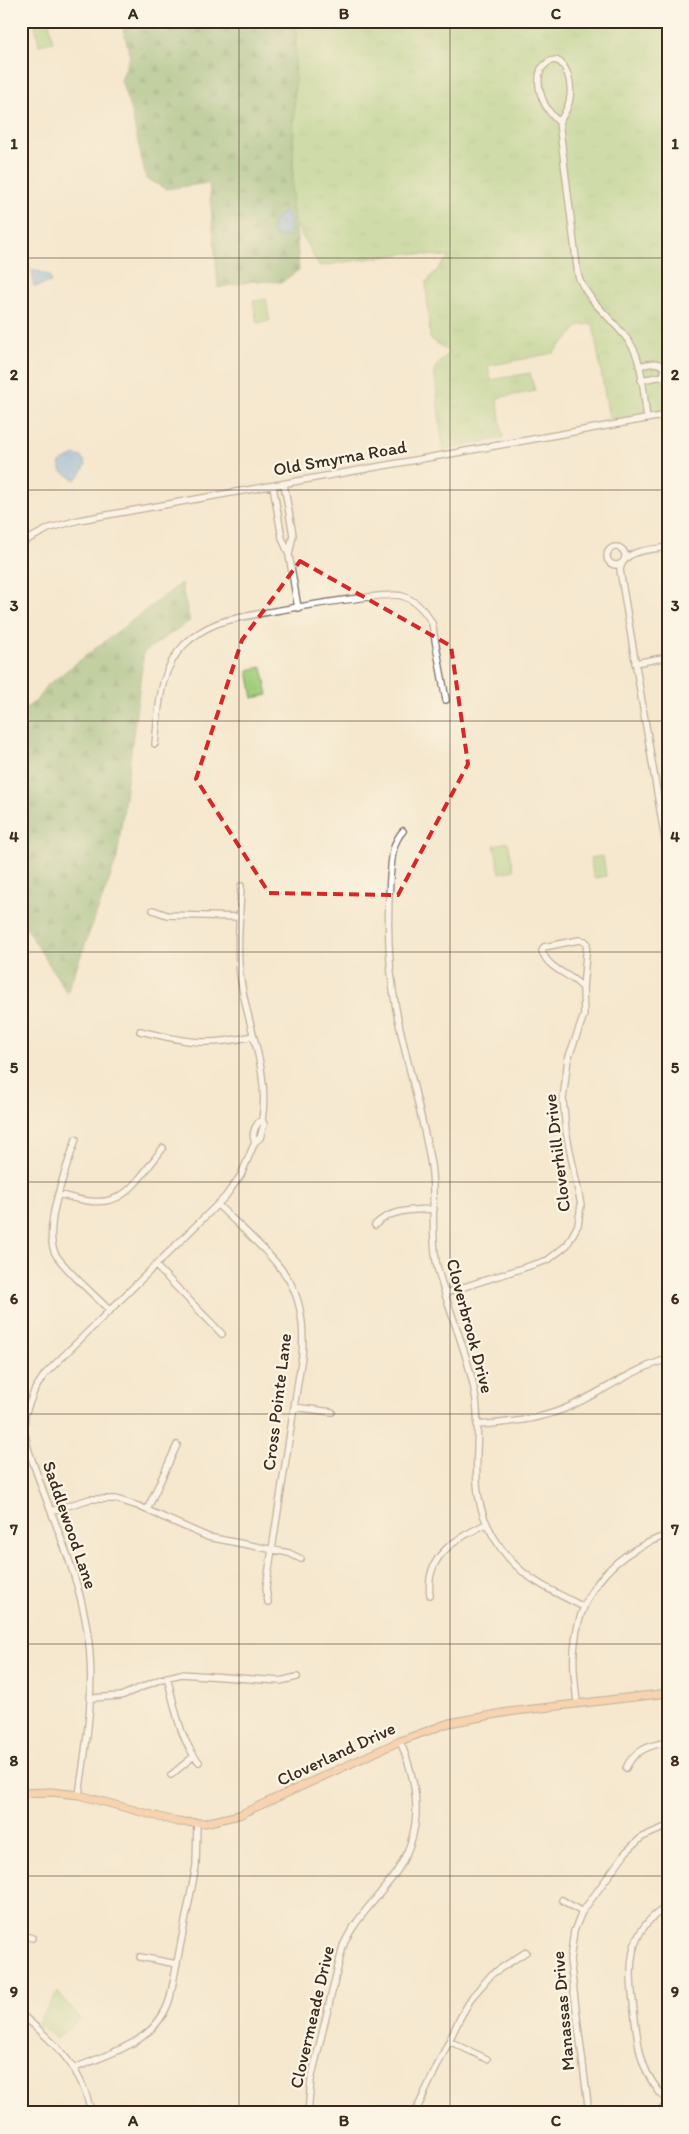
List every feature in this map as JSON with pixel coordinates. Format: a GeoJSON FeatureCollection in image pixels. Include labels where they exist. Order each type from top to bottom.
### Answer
{"type":"FeatureCollection","features":[{"type":"Feature","properties":{"kind":"main road","name":"Cloverland Drive"},"geometry":{"type":"LineString","coordinates":[[21,1793],[51,1792],[79,1795],[166,1820],[197,1823],[213,1822],[239,1815],[433,1728],[476,1717],[668,1693]]}},
{"type":"Feature","properties":{"kind":"street"},"geometry":{"type":"LineString","coordinates":[[559,122],[569,101],[570,84],[565,67],[559,62],[552,62],[541,69],[539,86],[545,104],[559,122],[571,192],[575,264],[582,285],[590,298],[632,346],[639,366],[647,419]]}},
{"type":"Feature","properties":{"kind":"street"},"geometry":{"type":"LineString","coordinates":[[639,366],[659,363],[663,365],[665,370],[665,374],[661,376],[641,380]]}},
{"type":"Feature","properties":{"kind":"street","name":"Old Smyrna Road"},"geometry":{"type":"LineString","coordinates":[[21,543],[47,529],[66,523],[668,415]]}},
{"type":"Feature","properties":{"kind":"street"},"geometry":{"type":"LineString","coordinates":[[284,484],[293,535],[289,556]]}},
{"type":"Feature","properties":{"kind":"street"},"geometry":{"type":"LineString","coordinates":[[273,486],[282,538],[289,556],[298,608]]}},
{"type":"Feature","properties":{"kind":"street"},"geometry":{"type":"LineString","coordinates":[[668,547],[634,553],[624,561],[620,570],[668,858]]}},
{"type":"Feature","properties":{"kind":"street"},"geometry":{"type":"LineString","coordinates":[[155,744],[163,682],[171,664],[183,646],[204,630],[226,620],[298,608],[385,595],[402,596],[412,600],[426,613],[432,623],[446,700]]}},
{"type":"Feature","properties":{"kind":"street"},"geometry":{"type":"LineString","coordinates":[[635,663],[668,657]]}},
{"type":"Feature","properties":{"kind":"street","name":"Cloverbrook Drive"},"geometry":{"type":"LineString","coordinates":[[403,831],[394,844],[391,869],[389,952],[396,1009],[430,1163],[436,1257],[445,1293],[473,1383],[477,1426],[476,1485],[480,1506],[486,1524],[502,1551],[525,1575],[541,1586],[584,1607]]}},
{"type":"Feature","properties":{"kind":"street","name":"Saddlewood Lane"},"geometry":{"type":"LineString","coordinates":[[79,1795],[91,1698],[90,1656],[84,1615],[76,1584],[26,1438],[24,1424],[27,1407],[35,1389],[50,1367],[218,1205],[241,1175],[255,1142],[262,1131],[264,1088],[240,979],[241,886]]}},
{"type":"Feature","properties":{"kind":"street"},"geometry":{"type":"LineString","coordinates":[[668,894],[666,900],[668,904]]}},
{"type":"Feature","properties":{"kind":"street"},"geometry":{"type":"LineString","coordinates":[[153,910],[167,916],[240,917]]}},
{"type":"Feature","properties":{"kind":"street"},"geometry":{"type":"LineString","coordinates":[[579,940],[586,942],[583,988],[551,965],[542,951],[544,947],[579,940]]}},
{"type":"Feature","properties":{"kind":"street","name":"Cloverhill Drive"},"geometry":{"type":"LineString","coordinates":[[445,1293],[545,1261],[564,1248],[574,1235],[580,1221],[581,1205],[566,1131],[563,1088],[568,1058],[584,1015],[583,988]]}},
{"type":"Feature","properties":{"kind":"street"},"geometry":{"type":"LineString","coordinates":[[140,1031],[199,1043],[227,1042],[253,1036]]}},
{"type":"Feature","properties":{"kind":"street"},"geometry":{"type":"LineString","coordinates":[[76,1139],[51,1225],[52,1246],[60,1259],[110,1311]]}},
{"type":"Feature","properties":{"kind":"street"},"geometry":{"type":"LineString","coordinates":[[59,1194],[90,1202],[117,1198],[132,1187],[164,1148]]}},
{"type":"Feature","properties":{"kind":"street","name":"Cross Pointe Lane"},"geometry":{"type":"LineString","coordinates":[[218,1205],[275,1263],[292,1287],[302,1333],[302,1356],[271,1550],[266,1590],[268,1602]]}},
{"type":"Feature","properties":{"kind":"street"},"geometry":{"type":"LineString","coordinates":[[375,1225],[383,1218],[393,1214],[434,1210]]}},
{"type":"Feature","properties":{"kind":"street"},"geometry":{"type":"LineString","coordinates":[[156,1266],[222,1334]]}},
{"type":"Feature","properties":{"kind":"street"},"geometry":{"type":"LineString","coordinates":[[477,1426],[523,1420],[557,1412],[643,1368],[668,1359]]}},
{"type":"Feature","properties":{"kind":"street"},"geometry":{"type":"LineString","coordinates":[[294,1407],[332,1412]]}},
{"type":"Feature","properties":{"kind":"street"},"geometry":{"type":"LineString","coordinates":[[147,1510],[177,1445]]}},
{"type":"Feature","properties":{"kind":"street"},"geometry":{"type":"LineString","coordinates":[[51,1511],[94,1498],[116,1499],[147,1510],[204,1536],[291,1554],[301,1559]]}},
{"type":"Feature","properties":{"kind":"street"},"geometry":{"type":"LineString","coordinates":[[430,1595],[429,1575],[439,1557],[458,1539],[486,1524]]}},
{"type":"Feature","properties":{"kind":"street"},"geometry":{"type":"LineString","coordinates":[[577,1703],[574,1652],[576,1635],[584,1607],[601,1579],[620,1559],[642,1544],[668,1535]]}},
{"type":"Feature","properties":{"kind":"street"},"geometry":{"type":"LineString","coordinates":[[91,1698],[110,1698],[126,1695],[167,1677],[191,1674],[280,1681],[297,1677]]}},
{"type":"Feature","properties":{"kind":"street"},"geometry":{"type":"LineString","coordinates":[[167,1677],[182,1734],[199,1762]]}},
{"type":"Feature","properties":{"kind":"street","name":"Clovermeade Drive"},"geometry":{"type":"LineString","coordinates":[[308,2113],[311,2080],[343,1946],[351,1930],[401,1865],[414,1831],[416,1793],[409,1764],[400,1742]]}},
{"type":"Feature","properties":{"kind":"street"},"geometry":{"type":"LineString","coordinates":[[626,1768],[631,1759],[639,1752],[650,1746],[668,1742]]}},
{"type":"Feature","properties":{"kind":"street"},"geometry":{"type":"LineString","coordinates":[[170,1775],[194,1756]]}},
{"type":"Feature","properties":{"kind":"street"},"geometry":{"type":"LineString","coordinates":[[75,2068],[126,2047],[148,2035],[166,2010],[196,1866],[197,1823]]}},
{"type":"Feature","properties":{"kind":"street","name":"Manassas Drive"},"geometry":{"type":"LineString","coordinates":[[588,2113],[570,1954],[574,1931],[582,1912],[631,1846],[648,1834],[668,1826]]}},
{"type":"Feature","properties":{"kind":"street"},"geometry":{"type":"LineString","coordinates":[[562,1900],[582,1912]]}},
{"type":"Feature","properties":{"kind":"street"},"geometry":{"type":"LineString","coordinates":[[656,2113],[668,2103],[651,2082],[641,2058],[630,1971],[632,1955],[640,1933],[652,1918],[668,1906]]}},
{"type":"Feature","properties":{"kind":"street"},"geometry":{"type":"LineString","coordinates":[[21,1935],[32,1938]]}},
{"type":"Feature","properties":{"kind":"street"},"geometry":{"type":"LineString","coordinates":[[415,2113],[462,2012],[482,1984],[499,1969],[526,1952]]}},
{"type":"Feature","properties":{"kind":"street"},"geometry":{"type":"LineString","coordinates":[[140,1957],[177,1964]]}},
{"type":"Feature","properties":{"kind":"street"},"geometry":{"type":"LineString","coordinates":[[21,2014],[56,2044],[75,2068],[86,2092],[91,2113]]}},
{"type":"Feature","properties":{"kind":"street"},"geometry":{"type":"LineString","coordinates":[[449,2041],[487,2059]]}},
{"type":"Feature","properties":{"kind":"highlighted area"},"geometry":{"type":"Polygon","coordinates":[[[300,561],[451,646],[468,764],[398,895],[269,893],[196,779],[242,640],[300,561]]]}},
{"type":"Feature","properties":{"kind":"green space"},"geometry":{"type":"Polygon","coordinates":[[[34,21],[49,21],[53,42],[39,45],[34,21]]]}},
{"type":"Feature","properties":{"kind":"green space"},"geometry":{"type":"Polygon","coordinates":[[[121,21],[310,21],[296,28],[292,208],[296,225],[299,270],[282,282],[254,281],[218,288],[209,183],[166,189],[146,179],[132,115],[121,80],[130,56],[121,21]]]}},
{"type":"Feature","properties":{"kind":"green space"},"geometry":{"type":"Polygon","coordinates":[[[310,21],[668,21],[668,410],[609,419],[593,324],[580,325],[553,353],[488,366],[491,380],[530,373],[535,391],[497,398],[503,438],[443,450],[434,369],[449,352],[430,338],[426,282],[449,257],[407,253],[319,266],[296,225],[292,208],[296,27],[310,21]]]}},
{"type":"Feature","properties":{"kind":"green space"},"geometry":{"type":"Polygon","coordinates":[[[266,299],[270,321],[257,323],[253,301],[266,299]]]}},
{"type":"Feature","properties":{"kind":"green space"},"geometry":{"type":"Polygon","coordinates":[[[181,583],[190,621],[144,652],[117,859],[67,993],[21,920],[21,711],[36,701],[45,687],[181,583]]]}},
{"type":"Feature","properties":{"kind":"green space"},"geometry":{"type":"Polygon","coordinates":[[[262,667],[268,695],[253,698],[248,670],[262,667]]]}},
{"type":"Feature","properties":{"kind":"green space"},"geometry":{"type":"Polygon","coordinates":[[[508,842],[514,870],[500,873],[494,845],[508,842]]]}},
{"type":"Feature","properties":{"kind":"green space"},"geometry":{"type":"Polygon","coordinates":[[[603,856],[606,876],[594,878],[590,858],[603,856]]]}},
{"type":"Feature","properties":{"kind":"green space"},"geometry":{"type":"Polygon","coordinates":[[[58,1992],[80,2019],[56,2039],[37,2023],[58,1992]]]}},
{"type":"Feature","properties":{"kind":"water"},"geometry":{"type":"Polygon","coordinates":[[[285,211],[291,223],[289,236],[275,236],[272,229],[273,222],[285,211]]]}},
{"type":"Feature","properties":{"kind":"water"},"geometry":{"type":"Polygon","coordinates":[[[32,269],[49,275],[51,282],[35,287],[33,285],[32,269]]]}},
{"type":"Feature","properties":{"kind":"water"},"geometry":{"type":"Polygon","coordinates":[[[75,455],[82,457],[86,465],[75,480],[62,472],[59,464],[63,460],[75,455]]]}}]}
